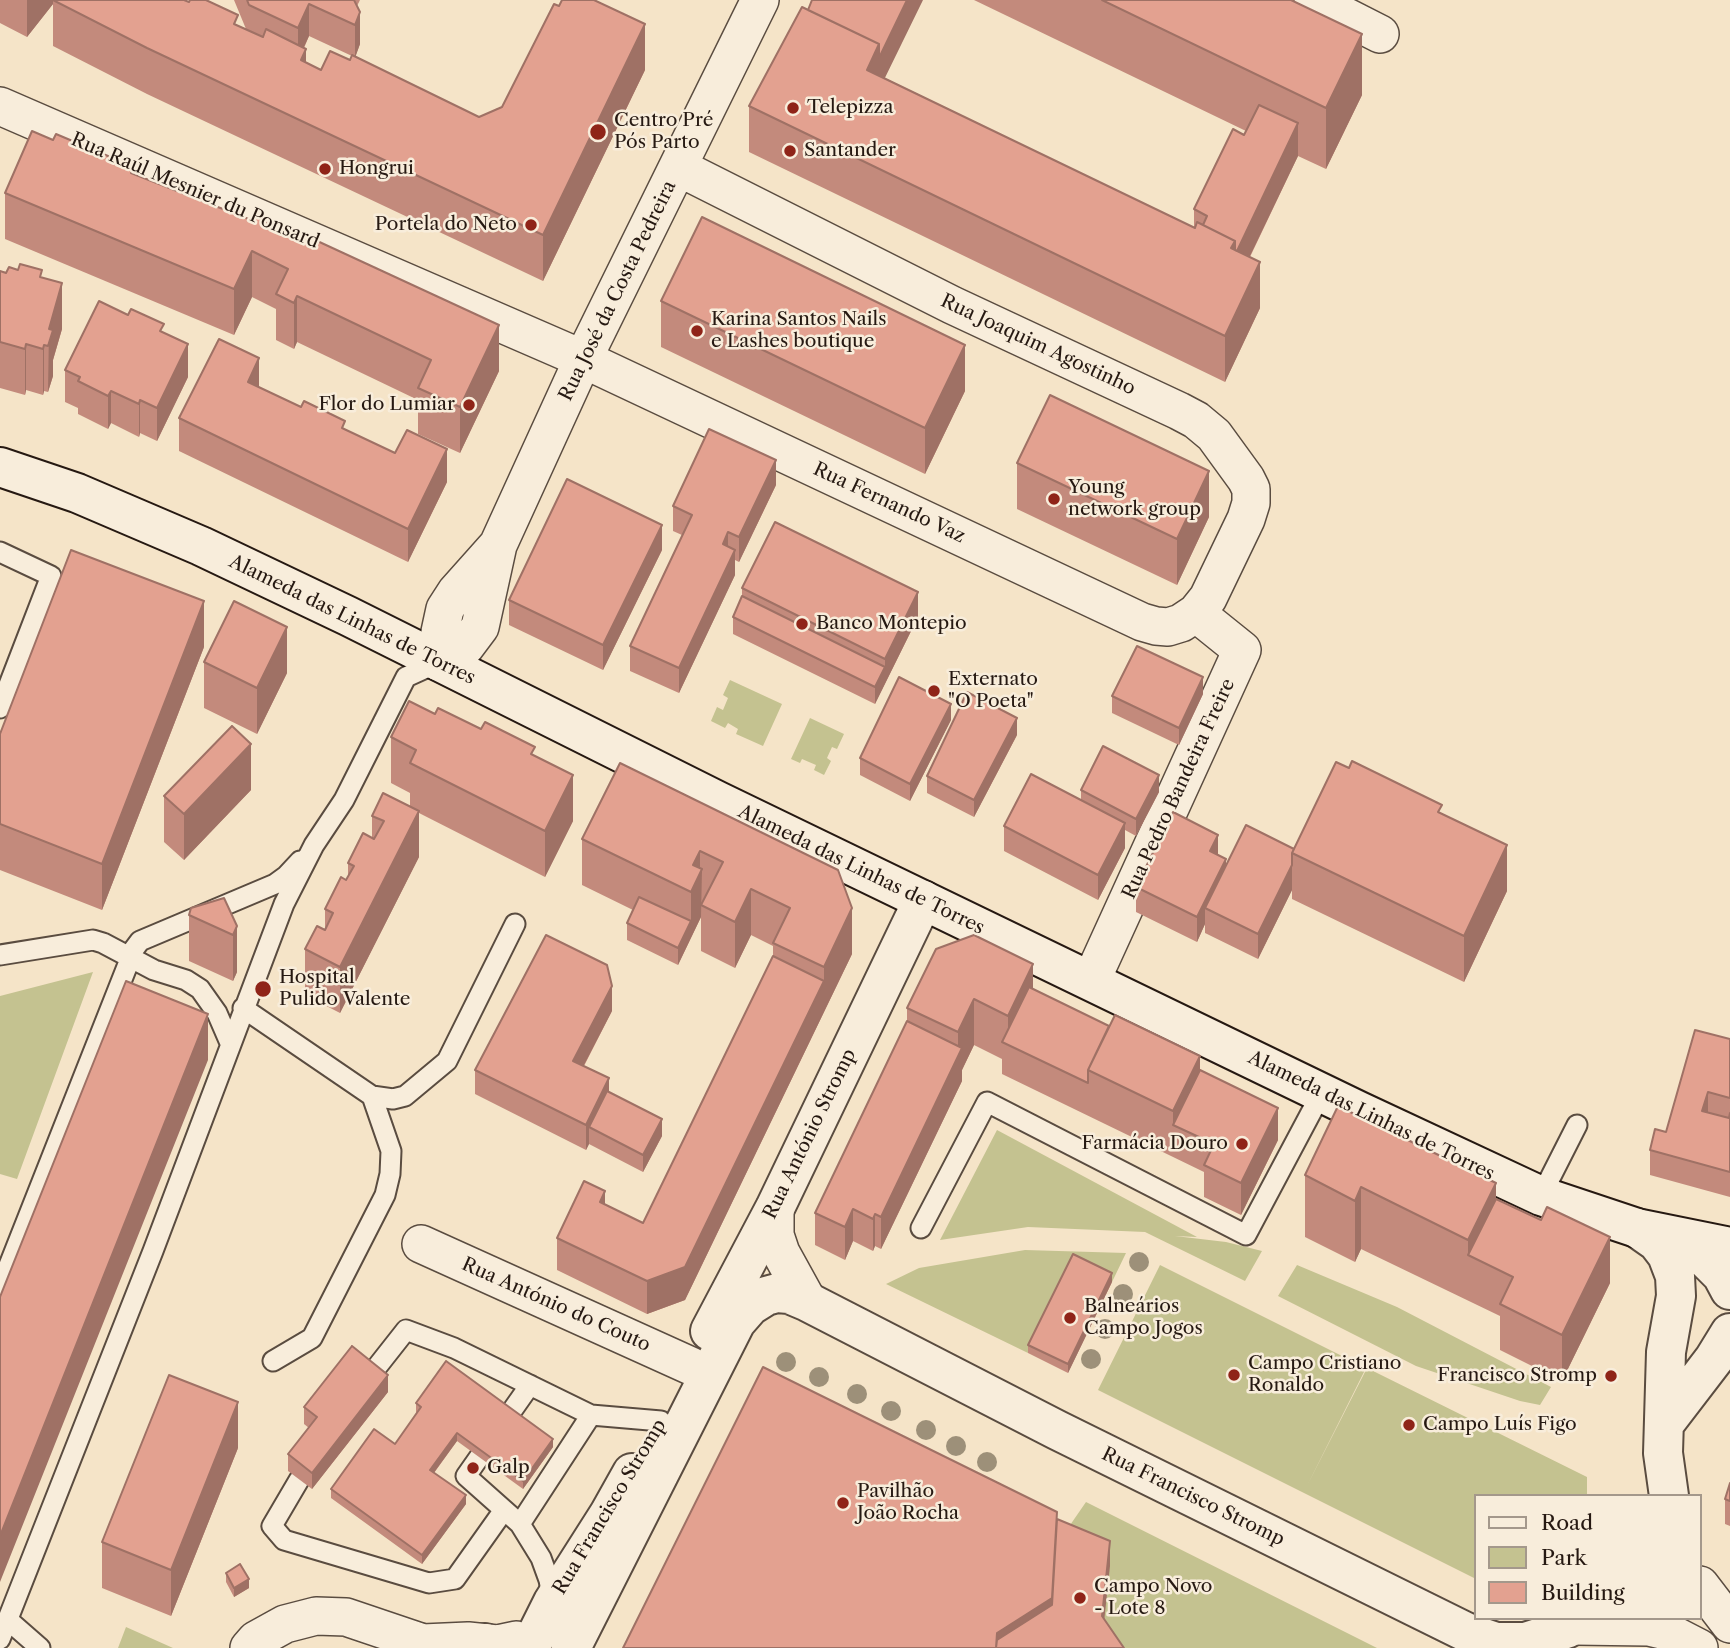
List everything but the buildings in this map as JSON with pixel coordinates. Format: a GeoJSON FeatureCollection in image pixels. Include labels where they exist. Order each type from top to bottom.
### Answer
{"type":"FeatureCollection","features":[{"type":"Feature","properties":{"kind":"street","name":"Rua José da Costa Pedreira"},"geometry":{"type":"LineString","coordinates":[[439,662],[465,647],[480,627],[498,545],[583,359],[760,0]]}},
{"type":"Feature","properties":{"kind":"street"},"geometry":{"type":"LineString","coordinates":[[1313,0],[1380,34]]}},
{"type":"Feature","properties":{"kind":"street","name":"Rua Raúl Mesnier du Ponsard"},"geometry":{"type":"LineString","coordinates":[[0,106],[583,359]]}},
{"type":"Feature","properties":{"kind":"street","name":"Rua Joaquim Agostinho"},"geometry":{"type":"LineString","coordinates":[[678,167],[952,305],[1180,411],[1214,435],[1251,489],[1251,503],[1208,598],[1196,613]]}},
{"type":"Feature","properties":{"kind":"street","name":"Rua Fernando Vaz"},"geometry":{"type":"LineString","coordinates":[[583,359],[1142,622],[1168,627],[1181,623],[1196,613]]}},
{"type":"Feature","properties":{"kind":"street","name":"Alameda das Linhas de Torres"},"geometry":{"type":"LineString","coordinates":[[0,467],[77,493],[162,527],[923,900],[1541,1196],[1637,1228],[1730,1247]]}},
{"type":"Feature","properties":{"kind":"street","name":"Rua Pedro Bandeira Freire"},"geometry":{"type":"LineString","coordinates":[[1091,981],[1242,650],[1196,613]]}},
{"type":"Feature","properties":{"kind":"street","name":"Rua António Stromp"},"geometry":{"type":"LineString","coordinates":[[691,1366],[775,1209],[923,900]]}},
{"type":"Feature","properties":{"kind":"street"},"geometry":{"type":"LineString","coordinates":[[775,1209],[775,1235],[781,1254],[808,1302]]}},
{"type":"Feature","properties":{"kind":"street"},"geometry":{"type":"LineString","coordinates":[[1637,1228],[1680,1242],[1705,1258],[1722,1275],[1730,1290]]}},
{"type":"Feature","properties":{"kind":"street"},"geometry":{"type":"LineString","coordinates":[[1637,1228],[1657,1242],[1667,1255],[1675,1276],[1676,1296],[1666,1352],[1662,1453],[1669,1494]]}},
{"type":"Feature","properties":{"kind":"street","name":"Rua António do Couto"},"geometry":{"type":"LineString","coordinates":[[421,1244],[691,1366]]}},
{"type":"Feature","properties":{"kind":"street","name":"Rua Francisco Stromp"},"geometry":{"type":"LineString","coordinates":[[572,1648],[736,1322],[750,1306],[777,1293],[789,1294],[808,1302],[1472,1640],[1525,1642],[1572,1630]]}},
{"type":"Feature","properties":{"kind":"street"},"geometry":{"type":"LineString","coordinates":[[1665,1423],[1714,1359],[1730,1332]]}},
{"type":"Feature","properties":{"kind":"street","name":"Rua Francisco Stromp"},"geometry":{"type":"LineString","coordinates":[[542,1625],[609,1514],[691,1366]]}},
{"type":"Feature","properties":{"kind":"street"},"geometry":{"type":"LineString","coordinates":[[1702,1588],[1730,1624]]}},
{"type":"Feature","properties":{"kind":"street"},"geometry":{"type":"LineString","coordinates":[[249,1648],[256,1640],[285,1624],[316,1616],[346,1617],[427,1645],[468,1641],[489,1646],[518,1639],[542,1625]]}},
{"type":"Feature","properties":{"kind":"street"},"geometry":{"type":"LineString","coordinates":[[1702,1619],[1711,1648]]}},
{"type":"Feature","properties":{"kind":"street"},"geometry":{"type":"LineString","coordinates":[[1572,1630],[1649,1627],[1699,1648]]}},
{"type":"Feature","properties":{"kind":"lane"},"geometry":{"type":"LineString","coordinates":[[0,552],[57,578],[0,708]]}},
{"type":"Feature","properties":{"kind":"lane"},"geometry":{"type":"LineString","coordinates":[[0,1639],[153,1251],[284,904],[314,845],[344,800],[406,677],[439,662]]}},
{"type":"Feature","properties":{"kind":"lane"},"geometry":{"type":"LineString","coordinates":[[0,1288],[129,958],[140,941],[275,884],[286,876],[314,845]]}},
{"type":"Feature","properties":{"kind":"lane"},"geometry":{"type":"LineString","coordinates":[[243,1008],[372,1096],[393,1100],[405,1096],[447,1061],[515,924]]}},
{"type":"Feature","properties":{"kind":"lane"},"geometry":{"type":"LineString","coordinates":[[1,954],[93,940],[103,943],[154,970],[186,980],[200,989],[218,1013],[230,1043]]}},
{"type":"Feature","properties":{"kind":"lane"},"geometry":{"type":"LineString","coordinates":[[921,1228],[987,1102],[1246,1235],[1322,1092]]}},
{"type":"Feature","properties":{"kind":"lane"},"geometry":{"type":"LineString","coordinates":[[273,1362],[312,1338],[386,1195],[391,1151],[372,1096]]}},
{"type":"Feature","properties":{"kind":"lane"},"geometry":{"type":"LineString","coordinates":[[1541,1196],[1577,1125]]}},
{"type":"Feature","properties":{"kind":"lane"},"geometry":{"type":"LineString","coordinates":[[369,1377],[406,1330],[454,1348],[591,1415],[661,1421]]}},
{"type":"Feature","properties":{"kind":"lane"},"geometry":{"type":"LineString","coordinates":[[530,1385],[466,1476],[520,1524],[541,1558],[549,1580],[542,1625]]}},
{"type":"Feature","properties":{"kind":"lane"},"geometry":{"type":"LineString","coordinates":[[520,1524],[591,1415]]}},
{"type":"Feature","properties":{"kind":"lane"},"geometry":{"type":"LineString","coordinates":[[299,1480],[272,1526],[284,1539],[429,1583],[455,1579],[504,1510]]}},
{"type":"Feature","properties":{"kind":"lane"},"geometry":{"type":"LineString","coordinates":[[8,1620],[40,1648]]}},
{"type":"Feature","properties":{"kind":"green space"},"geometry":{"type":"Polygon","coordinates":[[[730,680],[782,704],[763,746],[736,734],[738,729],[728,723],[725,728],[711,721],[717,707],[723,710],[728,698],[723,695],[730,680]]]}},
{"type":"Feature","properties":{"kind":"green space"},"geometry":{"type":"Polygon","coordinates":[[[810,718],[844,734],[837,749],[832,747],[827,758],[831,761],[824,775],[814,770],[816,765],[802,759],[800,763],[791,759],[810,718]]]}},
{"type":"Feature","properties":{"kind":"green space"},"geometry":{"type":"Polygon","coordinates":[[[93,972],[17,1179],[0,1174],[0,996],[93,972]]]}},
{"type":"Feature","properties":{"kind":"green space"},"geometry":{"type":"Polygon","coordinates":[[[997,1130],[1197,1237],[1175,1236],[1226,1242],[1262,1251],[1245,1281],[1145,1232],[1028,1227],[940,1240],[997,1130]]]}},
{"type":"Feature","properties":{"kind":"green space"},"geometry":{"type":"Polygon","coordinates":[[[1025,1250],[1126,1253],[1112,1282],[1028,1353],[886,1284],[919,1268],[1025,1250]]]}},
{"type":"Feature","properties":{"kind":"green space"},"geometry":{"type":"Polygon","coordinates":[[[1160,1265],[1366,1368],[1308,1484],[1367,1368],[1587,1477],[1587,1494],[1474,1494],[1474,1578],[1098,1390],[1160,1265]]]}},
{"type":"Feature","properties":{"kind":"green space"},"geometry":{"type":"Polygon","coordinates":[[[1297,1265],[1397,1307],[1551,1387],[1540,1405],[1520,1401],[1416,1366],[1278,1296],[1297,1265]]]}},
{"type":"Feature","properties":{"kind":"green space"},"geometry":{"type":"Polygon","coordinates":[[[1086,1502],[1377,1648],[1024,1648],[1057,1544],[1086,1502]]]}},
{"type":"Feature","properties":{"kind":"green space"},"geometry":{"type":"Polygon","coordinates":[[[126,1627],[173,1648],[118,1648],[126,1627]]]}},
{"type":"Feature","properties":{"kind":"place","name":"Telepizza"},"geometry":{"type":"Point","coordinates":[793,108]}},
{"type":"Feature","properties":{"kind":"place","name":"Centro Pré Pós Parto"},"geometry":{"type":"Point","coordinates":[598,132]}},
{"type":"Feature","properties":{"kind":"place","name":"Santander"},"geometry":{"type":"Point","coordinates":[790,151]}},
{"type":"Feature","properties":{"kind":"place","name":"Hongrui"},"geometry":{"type":"Point","coordinates":[325,169]}},
{"type":"Feature","properties":{"kind":"place","name":"Portela do Neto"},"geometry":{"type":"Point","coordinates":[531,225]}},
{"type":"Feature","properties":{"kind":"place","name":"Karina Santos Nails e Lashes boutique"},"geometry":{"type":"Point","coordinates":[697,331]}},
{"type":"Feature","properties":{"kind":"place","name":"Flor do Lumiar"},"geometry":{"type":"Point","coordinates":[469,405]}},
{"type":"Feature","properties":{"kind":"place","name":"Young network group"},"geometry":{"type":"Point","coordinates":[1054,499]}},
{"type":"Feature","properties":{"kind":"place","name":"Banco Montepio"},"geometry":{"type":"Point","coordinates":[802,624]}},
{"type":"Feature","properties":{"kind":"place","name":"Externato \"O Poeta\""},"geometry":{"type":"Point","coordinates":[934,691]}},
{"type":"Feature","properties":{"kind":"place","name":"Hospital Pulido Valente"},"geometry":{"type":"Point","coordinates":[263,989]}},
{"type":"Feature","properties":{"kind":"place","name":"Farmácia Douro"},"geometry":{"type":"Point","coordinates":[1242,1144]}},
{"type":"Feature","properties":{"kind":"place","name":"Balneários Campo Jogos"},"geometry":{"type":"Point","coordinates":[1070,1318]}},
{"type":"Feature","properties":{"kind":"place","name":"Campo Cristiano Ronaldo"},"geometry":{"type":"Point","coordinates":[1234,1375]}},
{"type":"Feature","properties":{"kind":"place","name":"Francisco Stromp"},"geometry":{"type":"Point","coordinates":[1611,1376]}},
{"type":"Feature","properties":{"kind":"place","name":"Campo Luís Figo"},"geometry":{"type":"Point","coordinates":[1409,1425]}},
{"type":"Feature","properties":{"kind":"place","name":"Galp"},"geometry":{"type":"Point","coordinates":[473,1468]}},
{"type":"Feature","properties":{"kind":"place","name":"Pavilhão João Rocha"},"geometry":{"type":"Point","coordinates":[843,1503]}},
{"type":"Feature","properties":{"kind":"place","name":"Campo Novo - Lote 8"},"geometry":{"type":"Point","coordinates":[1080,1598]}}]}
